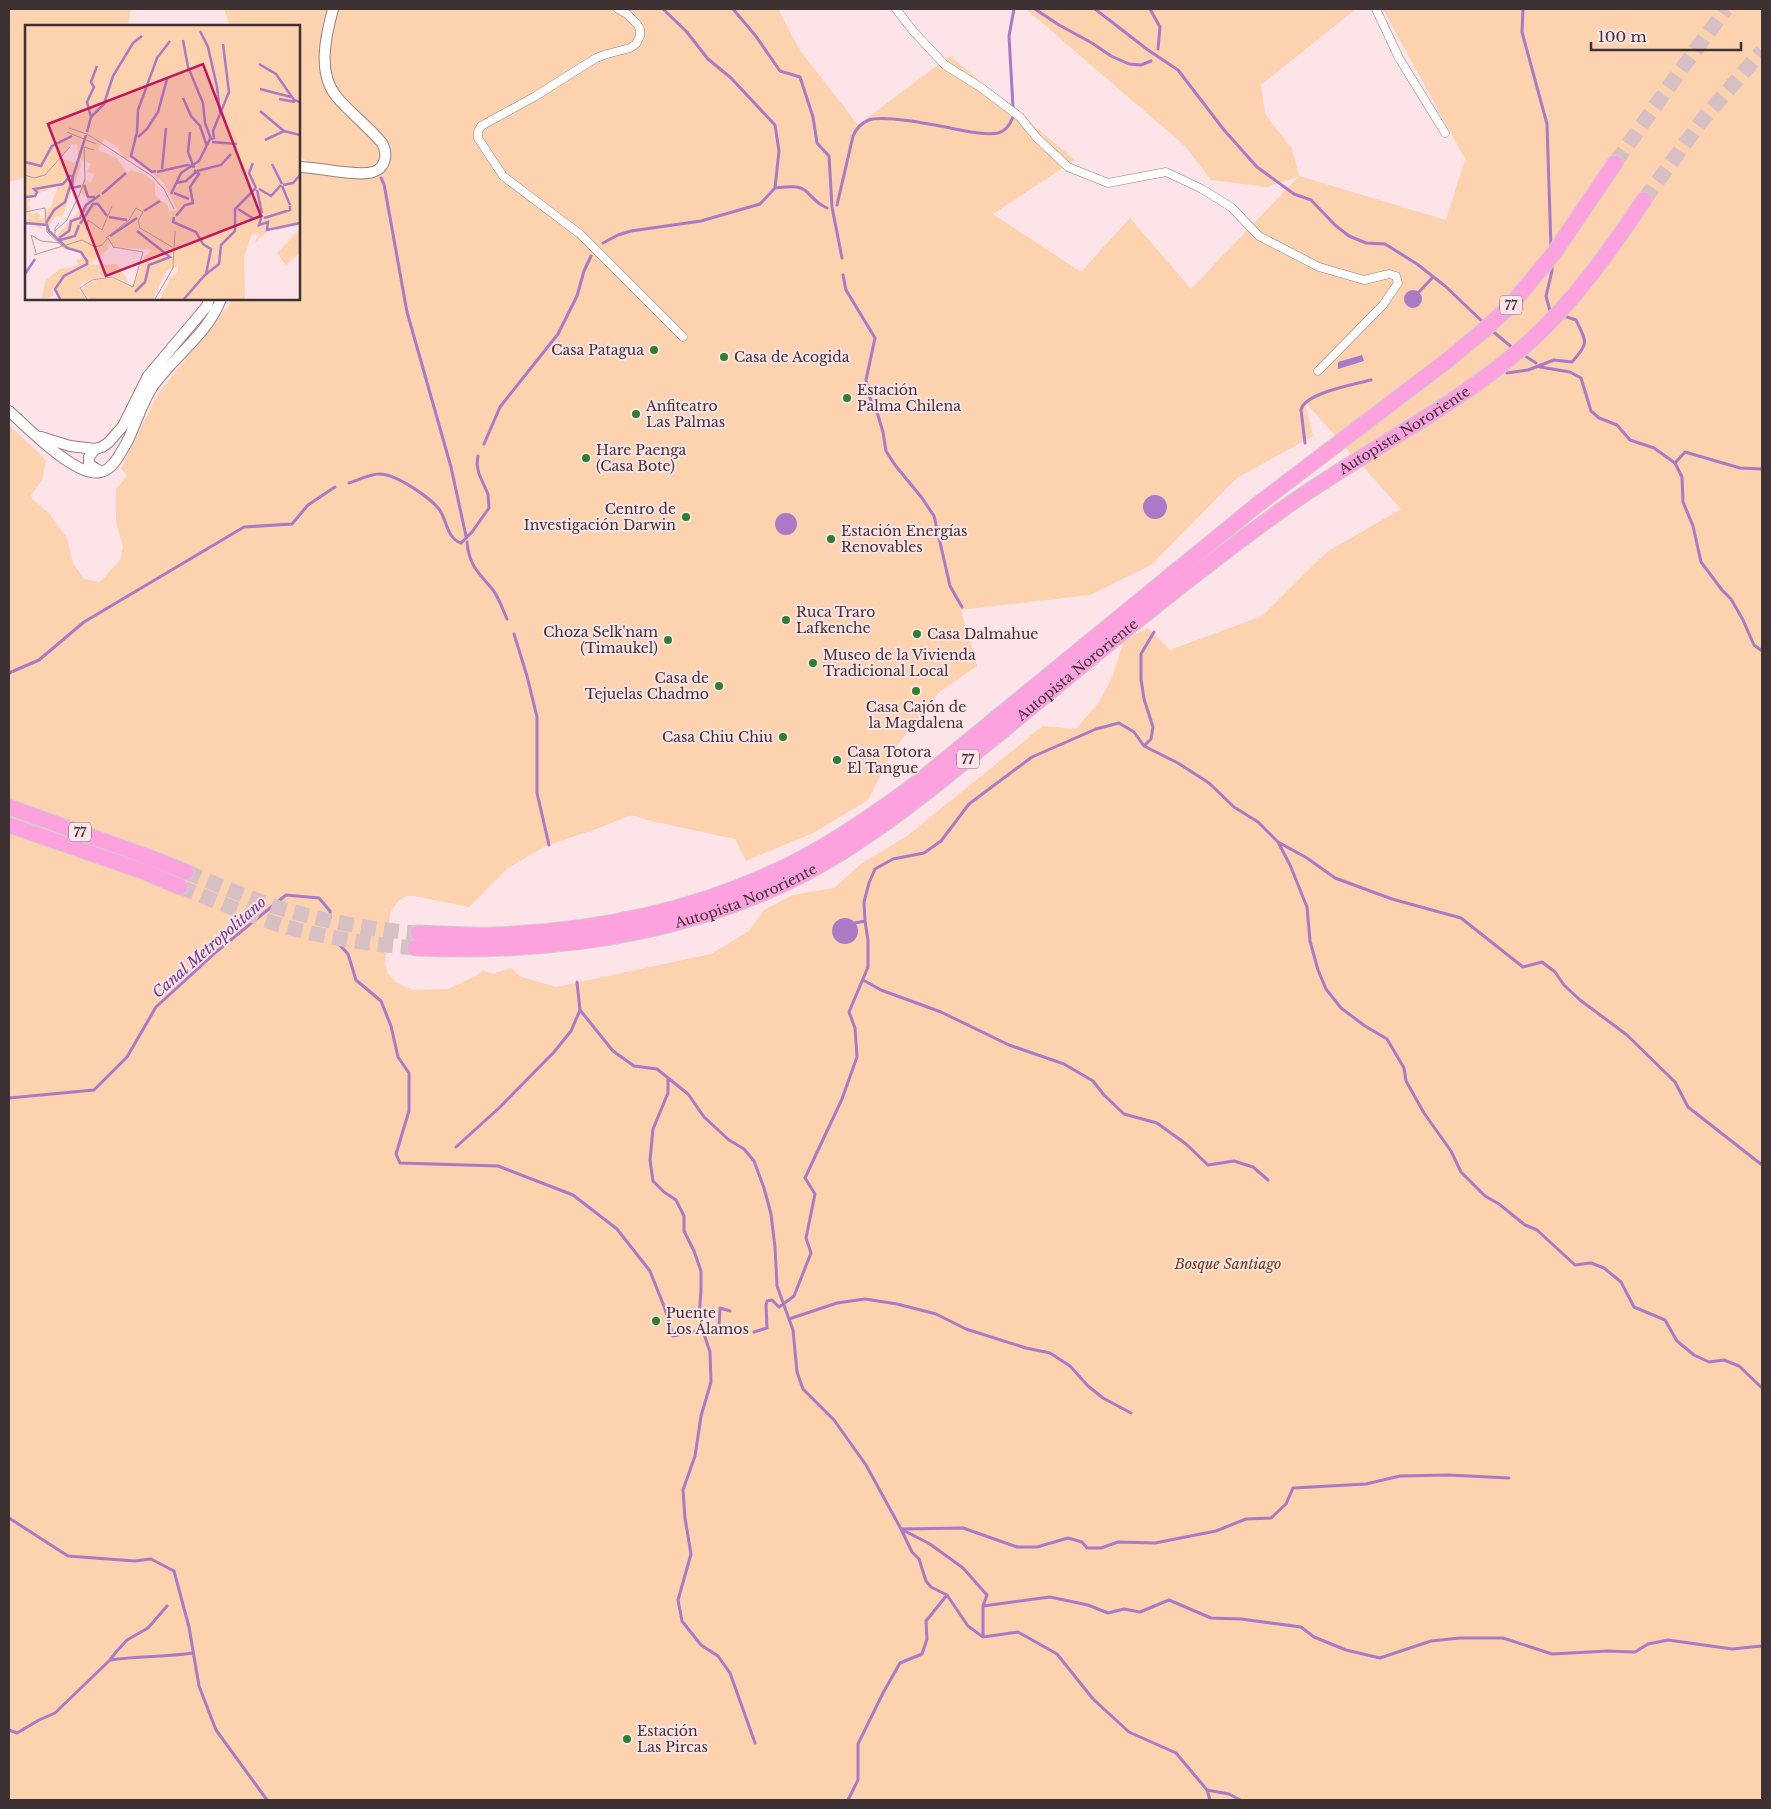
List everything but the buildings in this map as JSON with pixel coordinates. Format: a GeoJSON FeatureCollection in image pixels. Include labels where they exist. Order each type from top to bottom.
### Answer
{"type":"FeatureCollection","features":[{"type":"Feature","properties":{"kind":"highway","name":"Autopista Nororiente"},"geometry":{"type":"LineString","coordinates":[[1615,163],[1587,207],[1554,253],[1511,305],[1468,344],[1257,505],[917,783],[866,820],[795,862],[750,882],[706,899],[654,914],[575,928],[417,941],[456,950],[514,949],[557,946],[622,936],[725,909],[770,891],[846,850],[897,815],[1200,571],[1274,515],[1450,401],[1509,360],[1544,328],[1584,286],[1644,200]]}},
{"type":"Feature","properties":{"kind":"highway","name":"77"},"geometry":{"type":"LineString","coordinates":[[9,807],[186,872]]}},
{"type":"Feature","properties":{"kind":"highway","name":"77"},"geometry":{"type":"LineString","coordinates":[[9,824],[144,872],[180,887]]}},
{"type":"Feature","properties":{"kind":"street"},"geometry":{"type":"LineString","coordinates":[[300,167],[370,172],[379,169],[386,157],[385,148],[382,143],[336,96],[330,87],[326,74],[325,60],[327,30],[333,9]]}},
{"type":"Feature","properties":{"kind":"street"},"geometry":{"type":"LineString","coordinates":[[618,9],[627,14],[640,29],[640,36],[636,44],[630,48],[596,58],[534,97],[496,117],[481,126],[478,138],[503,176],[580,234],[683,337]]}},
{"type":"Feature","properties":{"kind":"street"},"geometry":{"type":"LineString","coordinates":[[896,9],[914,32],[945,65],[980,87],[1020,117],[1037,138],[1068,167],[1108,183],[1166,172],[1202,189],[1231,206],[1241,219],[1259,236],[1319,266],[1364,280],[1389,274],[1396,276],[1398,284],[1383,305],[1318,370]]}},
{"type":"Feature","properties":{"kind":"street"},"geometry":{"type":"LineString","coordinates":[[1376,9],[1400,58],[1445,133]]}},
{"type":"Feature","properties":{"kind":"street"},"geometry":{"type":"LineString","coordinates":[[36,435],[70,446],[95,449],[102,447],[116,436],[148,376],[207,306],[209,300]]}},
{"type":"Feature","properties":{"kind":"street"},"geometry":{"type":"LineString","coordinates":[[9,411],[68,463],[89,472],[103,472],[116,460],[126,443],[146,398],[154,385],[206,325],[220,300]]}},
{"type":"Feature","properties":{"kind":"street"},"geometry":{"type":"LineString","coordinates":[[95,449],[88,457],[89,464],[103,472]]}},
{"type":"Feature","properties":{"kind":"green space"},"geometry":{"type":"Polygon","coordinates":[[[9,9],[131,9],[128,25],[25,25],[25,177],[9,182],[9,9]]]}},
{"type":"Feature","properties":{"kind":"green space","name":"Bosque Santiago"},"geometry":{"type":"Polygon","coordinates":[[[224,9],[778,9],[799,49],[858,125],[950,56],[1075,160],[993,214],[1081,272],[1130,218],[1191,289],[1298,177],[1267,187],[1211,180],[1185,146],[1026,9],[1356,9],[1261,85],[1265,114],[1292,149],[1299,176],[1446,220],[1465,159],[1383,9],[1762,9],[1762,1800],[9,1800],[9,425],[46,460],[42,480],[30,497],[48,512],[67,538],[73,563],[84,579],[100,582],[120,560],[123,547],[116,522],[116,489],[127,476],[121,468],[157,395],[230,304],[231,300],[300,300],[300,173],[332,175],[300,157],[300,25],[230,25],[224,9]],[[1305,402],[1313,436],[1237,478],[1151,565],[1090,595],[961,610],[977,666],[938,693],[893,751],[868,800],[813,833],[746,861],[735,839],[651,821],[632,815],[546,846],[508,868],[469,907],[409,895],[399,900],[390,913],[385,963],[388,974],[397,983],[413,990],[448,989],[476,976],[483,970],[492,974],[511,968],[521,977],[556,987],[711,954],[749,931],[764,910],[793,895],[834,888],[861,864],[907,836],[1043,726],[1076,729],[1099,702],[1112,678],[1123,643],[1135,634],[1148,628],[1170,650],[1262,616],[1327,552],[1401,509],[1305,402]]]}},
{"type":"Feature","properties":{"kind":"shaded area"},"geometry":{"type":"Polygon","coordinates":[[[1413,290],[1419,293],[1422,299],[1419,305],[1413,308],[1407,305],[1404,299],[1407,293],[1413,290]]]}},
{"type":"Feature","properties":{"kind":"shaded area"},"geometry":{"type":"Polygon","coordinates":[[[1362,355],[1364,361],[1338,369],[1338,362],[1362,355]]]}},
{"type":"Feature","properties":{"kind":"shaded area"},"geometry":{"type":"Polygon","coordinates":[[[1155,495],[1163,499],[1167,507],[1163,515],[1155,519],[1147,515],[1143,507],[1147,499],[1155,495]]]}},
{"type":"Feature","properties":{"kind":"shaded area"},"geometry":{"type":"Polygon","coordinates":[[[782,513],[790,513],[797,520],[797,528],[790,535],[782,535],[775,528],[775,520],[782,513]]]}},
{"type":"Feature","properties":{"kind":"shaded area"},"geometry":{"type":"Polygon","coordinates":[[[845,918],[854,922],[858,931],[854,940],[845,944],[836,940],[832,931],[836,922],[845,918]]]}},
{"type":"Feature","properties":{"kind":"waterway"},"geometry":{"type":"LineString","coordinates":[[603,243],[631,231],[701,221],[760,204],[775,188],[779,151],[775,125],[731,78],[708,59],[686,31],[663,9]]}},
{"type":"Feature","properties":{"kind":"waterway"},"geometry":{"type":"LineString","coordinates":[[733,9],[755,35],[780,71],[800,77],[813,117],[817,143],[829,156],[832,207],[842,258]]}},
{"type":"Feature","properties":{"kind":"waterway"},"geometry":{"type":"LineString","coordinates":[[1013,107],[1009,36],[1014,9]]}},
{"type":"Feature","properties":{"kind":"waterway"},"geometry":{"type":"LineString","coordinates":[[1035,9],[1111,56],[1129,64],[1141,65],[1151,61]]}},
{"type":"Feature","properties":{"kind":"waterway"},"geometry":{"type":"LineString","coordinates":[[1095,9],[1148,50],[1178,70],[1224,130],[1257,167],[1294,194],[1311,200],[1335,225],[1349,236],[1366,243],[1385,244],[1417,264],[1445,286],[1484,323]]}},
{"type":"Feature","properties":{"kind":"waterway"},"geometry":{"type":"LineString","coordinates":[[1150,9],[1160,27],[1158,49]]}},
{"type":"Feature","properties":{"kind":"waterway"},"geometry":{"type":"LineString","coordinates":[[1523,9],[1522,32],[1547,124],[1551,248]]}},
{"type":"Feature","properties":{"kind":"waterway"},"geometry":{"type":"LineString","coordinates":[[837,205],[853,136],[866,121],[878,119],[904,120],[991,134],[1005,129],[1013,117]]}},
{"type":"Feature","properties":{"kind":"waterway"},"geometry":{"type":"LineString","coordinates":[[381,178],[384,184],[407,312],[451,467],[466,536]]}},
{"type":"Feature","properties":{"kind":"waterway"},"geometry":{"type":"LineString","coordinates":[[775,188],[792,187],[804,189],[818,203],[827,208]]}},
{"type":"Feature","properties":{"kind":"waterway"},"geometry":{"type":"LineString","coordinates":[[484,444],[500,407],[558,334],[577,296],[584,271],[591,256]]}},
{"type":"Feature","properties":{"kind":"waterway"},"geometry":{"type":"LineString","coordinates":[[1552,264],[1546,296],[1550,311],[1553,312]]}},
{"type":"Feature","properties":{"kind":"waterway"},"geometry":{"type":"LineString","coordinates":[[843,275],[846,290],[875,338],[866,380],[870,398],[876,409],[883,432],[886,451],[934,516],[950,586],[962,607]]}},
{"type":"Feature","properties":{"kind":"waterway"},"geometry":{"type":"LineString","coordinates":[[1418,293],[1433,277]]}},
{"type":"Feature","properties":{"kind":"waterway"},"geometry":{"type":"LineString","coordinates":[[1507,373],[1528,370],[1554,360],[1572,362],[1582,350],[1584,338],[1576,320],[1564,316]]}},
{"type":"Feature","properties":{"kind":"waterway"},"geometry":{"type":"LineString","coordinates":[[1490,329],[1514,349]]}},
{"type":"Feature","properties":{"kind":"waterway"},"geometry":{"type":"LineString","coordinates":[[1522,354],[1536,363]]}},
{"type":"Feature","properties":{"kind":"waterway"},"geometry":{"type":"LineString","coordinates":[[1540,367],[1570,372],[1581,378],[1591,411],[1599,418],[1617,425],[1630,440],[1654,448],[1675,463],[1682,477],[1683,502],[1693,526],[1701,562],[1731,599],[1754,645],[1762,651]]}},
{"type":"Feature","properties":{"kind":"waterway","name":"Canal Metropolitano"},"geometry":{"type":"LineString","coordinates":[[1305,443],[1301,410],[1304,404],[1332,390],[1371,380]]}},
{"type":"Feature","properties":{"kind":"waterway"},"geometry":{"type":"LineString","coordinates":[[1675,463],[1685,452],[1740,468],[1762,469]]}},
{"type":"Feature","properties":{"kind":"waterway"},"geometry":{"type":"LineString","coordinates":[[349,483],[375,474],[386,475],[403,482],[420,492],[439,509],[452,537],[461,543],[472,532],[489,508],[488,494],[479,474],[478,456]]}},
{"type":"Feature","properties":{"kind":"waterway"},"geometry":{"type":"LineString","coordinates":[[9,673],[39,660],[84,622],[244,527],[292,524],[308,505],[335,487]]}},
{"type":"Feature","properties":{"kind":"waterway"},"geometry":{"type":"LineString","coordinates":[[467,542],[472,563],[495,593],[507,619]]}},
{"type":"Feature","properties":{"kind":"waterway","name":"Canal Metropolitano"},"geometry":{"type":"LineString","coordinates":[[1144,746],[1151,739],[1153,727],[1144,699],[1141,679],[1141,654],[1154,632]]}},
{"type":"Feature","properties":{"kind":"waterway"},"geometry":{"type":"LineString","coordinates":[[514,634],[537,717],[537,793],[549,845]]}},
{"type":"Feature","properties":{"kind":"waterway","name":"Canal Metropolitano"},"geometry":{"type":"LineString","coordinates":[[865,921],[864,902],[875,869],[893,859],[924,853],[941,841],[969,804],[1032,757],[1096,729],[1119,723],[1134,732],[1144,746]]}},
{"type":"Feature","properties":{"kind":"waterway"},"geometry":{"type":"LineString","coordinates":[[1144,746],[1178,763],[1209,783],[1234,807],[1258,822],[1278,842],[1307,858],[1335,878],[1392,899],[1461,918],[1523,967],[1542,962],[1555,972],[1564,985],[1580,1000],[1627,1035],[1675,1082],[1688,1107],[1762,1165]]}},
{"type":"Feature","properties":{"kind":"waterway"},"geometry":{"type":"LineString","coordinates":[[1278,842],[1290,865],[1307,907],[1310,941],[1318,970],[1326,989],[1341,1008],[1365,1026],[1387,1039],[1404,1068],[1406,1081],[1424,1113],[1451,1151],[1461,1172],[1485,1196],[1499,1204],[1525,1225],[1537,1230],[1575,1265],[1591,1263],[1604,1268],[1621,1282],[1634,1307],[1665,1320],[1677,1341],[1694,1355],[1709,1362],[1724,1360],[1739,1366],[1761,1387]]}},
{"type":"Feature","properties":{"kind":"waterway","name":"Canal Metropolitano"},"geometry":{"type":"LineString","coordinates":[[9,1098],[94,1090],[127,1057],[156,1007],[216,952],[286,895],[319,898],[330,911],[330,918]]}},
{"type":"Feature","properties":{"kind":"waterway","name":"Canal Metropolitano"},"geometry":{"type":"LineString","coordinates":[[754,1332],[767,1328],[767,1301],[772,1300],[779,1307],[794,1296],[811,1253],[806,1238],[815,1194],[805,1178],[842,1099],[857,1057],[855,1028],[849,1012],[868,967],[868,940],[865,921],[855,923]]}},
{"type":"Feature","properties":{"kind":"waterway","name":"Canal Metropolitano"},"geometry":{"type":"LineString","coordinates":[[335,940],[348,954],[356,980],[381,1001],[391,1026],[398,1057],[409,1073],[409,1111],[396,1154],[400,1163],[498,1166],[573,1195],[617,1229],[650,1271],[673,1336],[719,1327],[720,1308],[730,1311]]}},
{"type":"Feature","properties":{"kind":"waterway"},"geometry":{"type":"LineString","coordinates":[[863,980],[881,990],[941,1012],[1009,1045],[1064,1064],[1093,1081],[1104,1095],[1124,1114],[1157,1123],[1186,1144],[1208,1165],[1234,1161],[1253,1167],[1268,1180]]}},
{"type":"Feature","properties":{"kind":"waterway"},"geometry":{"type":"LineString","coordinates":[[577,982],[580,1010],[613,1051],[634,1066],[657,1069],[688,1094],[704,1117],[729,1140],[744,1149],[754,1161],[771,1214],[777,1286],[793,1330],[797,1372],[803,1389],[834,1420],[866,1465],[901,1529],[930,1544],[963,1568],[987,1595],[983,1606],[983,1637],[1018,1632],[1057,1654],[1093,1699],[1129,1732],[1176,1753],[1207,1790],[1210,1800]]}},
{"type":"Feature","properties":{"kind":"waterway"},"geometry":{"type":"LineString","coordinates":[[456,1147],[499,1108],[554,1052],[571,1031],[580,1010]]}},
{"type":"Feature","properties":{"kind":"waterway"},"geometry":{"type":"LineString","coordinates":[[668,1078],[668,1093],[653,1129],[650,1160],[653,1181],[676,1200],[684,1216],[684,1231],[701,1271],[699,1318]]}},
{"type":"Feature","properties":{"kind":"waterway"},"geometry":{"type":"LineString","coordinates":[[789,1319],[837,1303],[865,1299],[897,1304],[936,1314],[966,1329],[1026,1348],[1050,1353],[1070,1366],[1088,1386],[1103,1398],[1131,1413]]}},
{"type":"Feature","properties":{"kind":"waterway"},"geometry":{"type":"LineString","coordinates":[[704,1334],[710,1352],[711,1382],[701,1416],[695,1456],[683,1490],[691,1554],[678,1600],[682,1621],[701,1645],[718,1656],[730,1673],[755,1743]]}},
{"type":"Feature","properties":{"kind":"waterway"},"geometry":{"type":"LineString","coordinates":[[983,1637],[968,1626],[947,1595],[931,1587],[926,1581],[919,1559],[912,1552],[901,1529],[963,1528],[1017,1547],[1037,1547],[1068,1538],[1082,1542],[1087,1548],[1101,1548],[1118,1542],[1155,1543],[1216,1531],[1246,1519],[1271,1518],[1286,1504],[1293,1488],[1366,1484],[1400,1476],[1448,1475],[1509,1478]]}},
{"type":"Feature","properties":{"kind":"waterway","name":"Canal Metropolitano"},"geometry":{"type":"LineString","coordinates":[[9,1518],[68,1556],[135,1561],[151,1559],[174,1571],[189,1627],[199,1686],[216,1730],[267,1800]]}},
{"type":"Feature","properties":{"kind":"waterway"},"geometry":{"type":"LineString","coordinates":[[848,1800],[858,1780],[858,1744],[900,1663],[922,1654],[927,1639],[926,1621],[947,1595]]}},
{"type":"Feature","properties":{"kind":"waterway"},"geometry":{"type":"LineString","coordinates":[[983,1606],[1050,1597],[1088,1605],[1108,1613],[1124,1609],[1140,1612],[1169,1600],[1211,1618],[1241,1619],[1301,1627],[1314,1637],[1346,1650],[1380,1658],[1431,1641],[1460,1638],[1503,1638],[1552,1654],[1608,1651],[1635,1652],[1648,1644],[1668,1640],[1732,1649],[1762,1646]]}},
{"type":"Feature","properties":{"kind":"waterway"},"geometry":{"type":"LineString","coordinates":[[9,1730],[17,1733],[55,1713],[110,1660],[127,1640],[148,1628],[167,1606]]}},
{"type":"Feature","properties":{"kind":"waterway"},"geometry":{"type":"LineString","coordinates":[[110,1660],[193,1653]]}},
{"type":"Feature","properties":{"kind":"waterway"},"geometry":{"type":"LineString","coordinates":[[1207,1790],[1229,1794],[1240,1800]]}},
{"type":"Feature","properties":{"kind":"tunnel"},"geometry":{"type":"LineString","coordinates":[[1615,163],[1726,9]]}},
{"type":"Feature","properties":{"kind":"tunnel"},"geometry":{"type":"LineString","coordinates":[[1644,200],[1703,119],[1762,51]]}},
{"type":"Feature","properties":{"kind":"tunnel"},"geometry":{"type":"LineString","coordinates":[[186,872],[286,910],[352,925],[418,933]]}},
{"type":"Feature","properties":{"kind":"tunnel"},"geometry":{"type":"LineString","coordinates":[[180,887],[297,930],[347,940],[415,948]]}},
{"type":"Feature","properties":{"kind":"place","name":"Casa Patagua"},"geometry":{"type":"Point","coordinates":[654,350]}},
{"type":"Feature","properties":{"kind":"place","name":"Casa de Acogida"},"geometry":{"type":"Point","coordinates":[724,357]}},
{"type":"Feature","properties":{"kind":"place","name":"Estación Palma Chilena"},"geometry":{"type":"Point","coordinates":[847,398]}},
{"type":"Feature","properties":{"kind":"place","name":"Anfiteatro Las Palmas"},"geometry":{"type":"Point","coordinates":[636,414]}},
{"type":"Feature","properties":{"kind":"place","name":"Hare Paenga (Casa Bote)"},"geometry":{"type":"Point","coordinates":[586,458]}},
{"type":"Feature","properties":{"kind":"place","name":"Centro de Investigación Darwin"},"geometry":{"type":"Point","coordinates":[686,517]}},
{"type":"Feature","properties":{"kind":"place","name":"Estación Energías Renovables"},"geometry":{"type":"Point","coordinates":[831,539]}},
{"type":"Feature","properties":{"kind":"place","name":"Ruca Traro Lafkenche"},"geometry":{"type":"Point","coordinates":[786,620]}},
{"type":"Feature","properties":{"kind":"place","name":"Casa Dalmahue"},"geometry":{"type":"Point","coordinates":[917,634]}},
{"type":"Feature","properties":{"kind":"place","name":"Choza Selk'nam (Timaukel)"},"geometry":{"type":"Point","coordinates":[668,640]}},
{"type":"Feature","properties":{"kind":"place","name":"Museo de la Vivienda Tradicional Local"},"geometry":{"type":"Point","coordinates":[813,663]}},
{"type":"Feature","properties":{"kind":"place","name":"Casa de Tejuelas Chadmo"},"geometry":{"type":"Point","coordinates":[719,686]}},
{"type":"Feature","properties":{"kind":"place","name":"Casa Cajón de la Magdalena"},"geometry":{"type":"Point","coordinates":[916,691]}},
{"type":"Feature","properties":{"kind":"place","name":"Casa Chiu Chiu"},"geometry":{"type":"Point","coordinates":[783,737]}},
{"type":"Feature","properties":{"kind":"place","name":"Casa Totora El Tangue"},"geometry":{"type":"Point","coordinates":[837,760]}},
{"type":"Feature","properties":{"kind":"place","name":"Puente Los Álamos"},"geometry":{"type":"Point","coordinates":[656,1321]}},
{"type":"Feature","properties":{"kind":"place","name":"Estación Las Pircas"},"geometry":{"type":"Point","coordinates":[627,1739]}}]}
